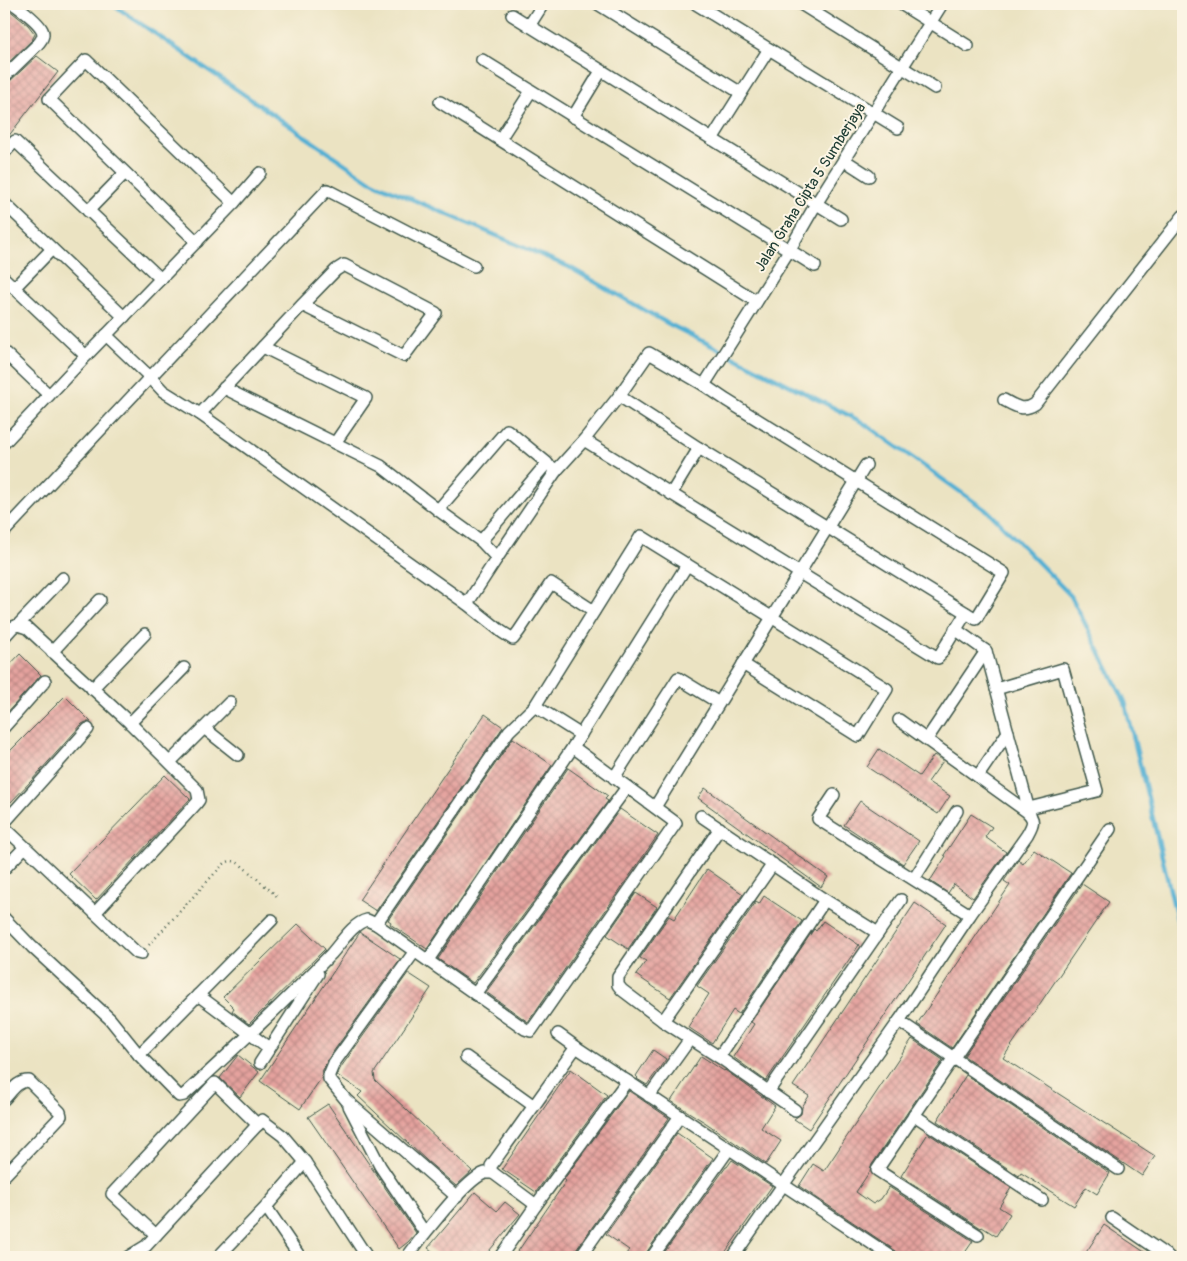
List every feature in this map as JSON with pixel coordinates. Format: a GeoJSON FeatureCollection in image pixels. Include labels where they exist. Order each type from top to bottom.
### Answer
{"type":"FeatureCollection","features":[{"type":"Feature","properties":{"kind":"street"},"geometry":{"type":"LineString","coordinates":[[4,77],[42,40],[43,36],[42,30],[35,22],[14,4]]}},
{"type":"Feature","properties":{"kind":"street"},"geometry":{"type":"LineString","coordinates":[[529,26],[543,4]]}},
{"type":"Feature","properties":{"kind":"street"},"geometry":{"type":"LineString","coordinates":[[598,4],[741,93]]}},
{"type":"Feature","properties":{"kind":"street"},"geometry":{"type":"LineString","coordinates":[[696,4],[898,128]]}},
{"type":"Feature","properties":{"kind":"street"},"geometry":{"type":"LineString","coordinates":[[800,4],[936,88]]}},
{"type":"Feature","properties":{"kind":"street"},"geometry":{"type":"LineString","coordinates":[[901,4],[968,46]]}},
{"type":"Feature","properties":{"kind":"street","name":"Jalan Graha Cipta 5 Sumberjaya"},"geometry":{"type":"LineString","coordinates":[[704,385],[942,4]]}},
{"type":"Feature","properties":{"kind":"street"},"geometry":{"type":"LineString","coordinates":[[512,15],[841,219]]}},
{"type":"Feature","properties":{"kind":"street"},"geometry":{"type":"LineString","coordinates":[[712,139],[768,49]]}},
{"type":"Feature","properties":{"kind":"street"},"geometry":{"type":"LineString","coordinates":[[197,242],[49,99],[86,60],[234,203]]}},
{"type":"Feature","properties":{"kind":"street"},"geometry":{"type":"LineString","coordinates":[[482,60],[815,266]]}},
{"type":"Feature","properties":{"kind":"street"},"geometry":{"type":"LineString","coordinates":[[573,117],[602,71]]}},
{"type":"Feature","properties":{"kind":"street"},"geometry":{"type":"LineString","coordinates":[[500,140],[532,91]]}},
{"type":"Feature","properties":{"kind":"street"},"geometry":{"type":"LineString","coordinates":[[440,102],[756,301]]}},
{"type":"Feature","properties":{"kind":"street"},"geometry":{"type":"LineString","coordinates":[[4,153],[15,141],[161,279]]}},
{"type":"Feature","properties":{"kind":"street"},"geometry":{"type":"LineString","coordinates":[[844,160],[869,176]]}},
{"type":"Feature","properties":{"kind":"street"},"geometry":{"type":"LineString","coordinates":[[88,210],[125,173]]}},
{"type":"Feature","properties":{"kind":"street"},"geometry":{"type":"LineString","coordinates":[[6,435],[49,395],[197,242],[260,173]]}},
{"type":"Feature","properties":{"kind":"street"},"geometry":{"type":"LineString","coordinates":[[4,532],[327,190],[474,266]]}},
{"type":"Feature","properties":{"kind":"street"},"geometry":{"type":"LineString","coordinates":[[4,203],[124,317]]}},
{"type":"Feature","properties":{"kind":"street"},"geometry":{"type":"LineString","coordinates":[[1004,400],[1016,407],[1029,408],[1035,404],[1183,216]]}},
{"type":"Feature","properties":{"kind":"street"},"geometry":{"type":"LineString","coordinates":[[14,288],[52,249]]}},
{"type":"Feature","properties":{"kind":"street"},"geometry":{"type":"LineString","coordinates":[[200,414],[302,305],[336,270],[344,265],[436,313],[404,356],[302,305]]}},
{"type":"Feature","properties":{"kind":"street"},"geometry":{"type":"LineString","coordinates":[[4,278],[86,356]]}},
{"type":"Feature","properties":{"kind":"street"},"geometry":{"type":"LineString","coordinates":[[106,335],[163,391],[200,414],[467,604],[502,632],[513,638],[551,583],[594,611]]}},
{"type":"Feature","properties":{"kind":"street"},"geometry":{"type":"LineString","coordinates":[[263,347],[366,398],[335,443]]}},
{"type":"Feature","properties":{"kind":"street"},"geometry":{"type":"LineString","coordinates":[[4,352],[49,395]]}},
{"type":"Feature","properties":{"kind":"street"},"geometry":{"type":"LineString","coordinates":[[482,541],[552,467],[584,440],[619,396],[649,353],[704,385],[1004,573],[976,619],[699,448],[619,396]]}},
{"type":"Feature","properties":{"kind":"street"},"geometry":{"type":"LineString","coordinates":[[224,388],[381,466],[482,541],[497,558]]}},
{"type":"Feature","properties":{"kind":"street"},"geometry":{"type":"LineString","coordinates":[[438,510],[507,430],[552,467]]}},
{"type":"Feature","properties":{"kind":"street"},"geometry":{"type":"LineString","coordinates":[[584,440],[938,658],[966,613]]}},
{"type":"Feature","properties":{"kind":"street"},"geometry":{"type":"LineString","coordinates":[[671,494],[699,448]]}},
{"type":"Feature","properties":{"kind":"street"},"geometry":{"type":"LineString","coordinates":[[655,807],[866,465]]}},
{"type":"Feature","properties":{"kind":"street"},"geometry":{"type":"LineString","coordinates":[[467,604],[552,467]]}},
{"type":"Feature","properties":{"kind":"street"},"geometry":{"type":"LineString","coordinates":[[376,924],[509,731],[535,706],[641,536],[887,689],[858,736],[743,664]]}},
{"type":"Feature","properties":{"kind":"street"},"geometry":{"type":"LineString","coordinates":[[428,960],[581,735],[688,565]]}},
{"type":"Feature","properties":{"kind":"street"},"geometry":{"type":"LineString","coordinates":[[4,637],[63,578]]}},
{"type":"Feature","properties":{"kind":"street"},"geometry":{"type":"LineString","coordinates":[[52,652],[100,600]]}},
{"type":"Feature","properties":{"kind":"street"},"geometry":{"type":"LineString","coordinates":[[18,625],[27,628],[130,723],[197,790],[199,795],[199,800],[95,913]]}},
{"type":"Feature","properties":{"kind":"street"},"geometry":{"type":"LineString","coordinates":[[733,1257],[899,1021],[1031,827],[1033,820],[986,651],[955,629]]}},
{"type":"Feature","properties":{"kind":"street"},"geometry":{"type":"LineString","coordinates":[[92,688],[145,634]]}},
{"type":"Feature","properties":{"kind":"street"},"geometry":{"type":"LineString","coordinates":[[927,739],[986,651]]}},
{"type":"Feature","properties":{"kind":"street"},"geometry":{"type":"LineString","coordinates":[[130,723],[184,668]]}},
{"type":"Feature","properties":{"kind":"street"},"geometry":{"type":"LineString","coordinates":[[996,689],[1063,669],[1097,791],[1030,812]]}},
{"type":"Feature","properties":{"kind":"street"},"geometry":{"type":"LineString","coordinates":[[614,778],[678,678],[719,703]]}},
{"type":"Feature","properties":{"kind":"street"},"geometry":{"type":"LineString","coordinates":[[4,727],[45,681]]}},
{"type":"Feature","properties":{"kind":"street"},"geometry":{"type":"LineString","coordinates":[[170,762],[230,702]]}},
{"type":"Feature","properties":{"kind":"street"},"geometry":{"type":"LineString","coordinates":[[535,706],[581,735]]}},
{"type":"Feature","properties":{"kind":"street"},"geometry":{"type":"LineString","coordinates":[[899,720],[1030,812]]}},
{"type":"Feature","properties":{"kind":"street"},"geometry":{"type":"LineString","coordinates":[[204,728],[238,755]]}},
{"type":"Feature","properties":{"kind":"street"},"geometry":{"type":"LineString","coordinates":[[4,823],[88,729]]}},
{"type":"Feature","properties":{"kind":"street"},"geometry":{"type":"LineString","coordinates":[[978,776],[1008,732]]}},
{"type":"Feature","properties":{"kind":"street"},"geometry":{"type":"LineString","coordinates":[[4,918],[32,947],[110,1019],[139,1055],[179,1096],[184,1095],[250,1034],[332,953],[360,922],[367,920],[376,924],[529,1031],[532,1030],[676,823],[573,747]]}},
{"type":"Feature","properties":{"kind":"street"},"geometry":{"type":"LineString","coordinates":[[475,994],[627,786]]}},
{"type":"Feature","properties":{"kind":"street"},"geometry":{"type":"LineString","coordinates":[[834,794],[818,819],[970,915]]}},
{"type":"Feature","properties":{"kind":"street"},"geometry":{"type":"LineString","coordinates":[[914,879],[957,811]]}},
{"type":"Feature","properties":{"kind":"street"},"geometry":{"type":"LineString","coordinates":[[701,816],[825,900],[878,933]]}},
{"type":"Feature","properties":{"kind":"street"},"geometry":{"type":"LineString","coordinates":[[4,827],[137,953],[142,954]]}},
{"type":"Feature","properties":{"kind":"street"},"geometry":{"type":"LineString","coordinates":[[720,828],[618,977],[618,985],[663,1022],[719,1057],[795,1110]]}},
{"type":"Feature","properties":{"kind":"street"},"geometry":{"type":"LineString","coordinates":[[978,1235],[877,1170],[1110,829]]}},
{"type":"Feature","properties":{"kind":"street"},"geometry":{"type":"LineString","coordinates":[[4,869],[25,847]]}},
{"type":"Feature","properties":{"kind":"street"},"geometry":{"type":"LineString","coordinates":[[663,1022],[773,864]]}},
{"type":"Feature","properties":{"kind":"street"},"geometry":{"type":"LineString","coordinates":[[719,1057],[825,900]]}},
{"type":"Feature","properties":{"kind":"street"},"geometry":{"type":"LineString","coordinates":[[768,1092],[901,900]]}},
{"type":"Feature","properties":{"kind":"street"},"geometry":{"type":"LineString","coordinates":[[139,1055],[272,920]]}},
{"type":"Feature","properties":{"kind":"street"},"geometry":{"type":"LineString","coordinates":[[415,951],[334,1063],[330,1070],[329,1079],[346,1100],[457,1197]]}},
{"type":"Feature","properties":{"kind":"street"},"geometry":{"type":"LineString","coordinates":[[260,1063],[332,953]]}},
{"type":"Feature","properties":{"kind":"street"},"geometry":{"type":"LineString","coordinates":[[198,995],[269,1048]]}},
{"type":"Feature","properties":{"kind":"street"},"geometry":{"type":"LineString","coordinates":[[899,1021],[1118,1169]]}},
{"type":"Feature","properties":{"kind":"street"},"geometry":{"type":"LineString","coordinates":[[558,1034],[892,1257]]}},
{"type":"Feature","properties":{"kind":"street"},"geometry":{"type":"LineString","coordinates":[[649,1096],[690,1039]]}},
{"type":"Feature","properties":{"kind":"street"},"geometry":{"type":"LineString","coordinates":[[536,1205],[493,1173],[490,1166],[576,1047]]}},
{"type":"Feature","properties":{"kind":"street"},"geometry":{"type":"LineString","coordinates":[[466,1057],[534,1106]]}},
{"type":"Feature","properties":{"kind":"street"},"geometry":{"type":"LineString","coordinates":[[4,1099],[20,1082],[25,1080],[60,1112],[61,1116],[4,1176]]}},
{"type":"Feature","properties":{"kind":"street"},"geometry":{"type":"LineString","coordinates":[[500,1257],[627,1081]]}},
{"type":"Feature","properties":{"kind":"street"},"geometry":{"type":"LineString","coordinates":[[156,1235],[112,1194],[215,1083],[258,1125]]}},
{"type":"Feature","properties":{"kind":"street"},"geometry":{"type":"LineString","coordinates":[[346,1100],[380,1166],[425,1233]]}},
{"type":"Feature","properties":{"kind":"street"},"geometry":{"type":"LineString","coordinates":[[914,1115],[1042,1200]]}},
{"type":"Feature","properties":{"kind":"street"},"geometry":{"type":"LineString","coordinates":[[580,1257],[680,1116]]}},
{"type":"Feature","properties":{"kind":"street"},"geometry":{"type":"LineString","coordinates":[[128,1257],[146,1246],[262,1120],[283,1136],[305,1162],[366,1257]]}},
{"type":"Feature","properties":{"kind":"street"},"geometry":{"type":"LineString","coordinates":[[652,1257],[729,1149]]}},
{"type":"Feature","properties":{"kind":"street"},"geometry":{"type":"LineString","coordinates":[[218,1257],[266,1207],[305,1162]]}},
{"type":"Feature","properties":{"kind":"street"},"geometry":{"type":"LineString","coordinates":[[407,1257],[425,1233],[473,1180],[484,1174],[493,1173]]}},
{"type":"Feature","properties":{"kind":"street"},"geometry":{"type":"LineString","coordinates":[[266,1207],[300,1257]]}},
{"type":"Feature","properties":{"kind":"street"},"geometry":{"type":"LineString","coordinates":[[1112,1218],[1155,1253],[1169,1257]]}},
{"type":"Feature","properties":{"kind":"street"},"geometry":{"type":"LineString","coordinates":[[228,1246],[235,1257]]}},
{"type":"Feature","properties":{"kind":"path"},"geometry":{"type":"LineString","coordinates":[[142,954],[215,873],[231,860],[236,861],[278,897]]}},
{"type":"Feature","properties":{"kind":"building"},"geometry":{"type":"Polygon","coordinates":[[[8,9],[28,25],[35,34],[32,40],[4,67],[4,13],[8,9]]]}},
{"type":"Feature","properties":{"kind":"building"},"geometry":{"type":"Polygon","coordinates":[[[37,56],[58,72],[4,142],[4,84],[9,82],[37,56]]]}},
{"type":"Feature","properties":{"kind":"building"},"geometry":{"type":"Polygon","coordinates":[[[20,654],[41,675],[4,716],[4,671],[20,654]]]}},
{"type":"Feature","properties":{"kind":"building"},"geometry":{"type":"Polygon","coordinates":[[[65,696],[91,722],[82,724],[10,803],[4,797],[4,757],[65,696]]]}},
{"type":"Feature","properties":{"kind":"building"},"geometry":{"type":"Polygon","coordinates":[[[485,714],[503,727],[376,911],[359,900],[485,714]]]}},
{"type":"Feature","properties":{"kind":"building"},"geometry":{"type":"Polygon","coordinates":[[[513,738],[552,765],[427,949],[390,924],[391,922],[388,920],[513,738]]]}},
{"type":"Feature","properties":{"kind":"building"},"geometry":{"type":"Polygon","coordinates":[[[879,749],[919,776],[934,755],[943,761],[928,782],[950,796],[938,814],[867,767],[879,749]]]}},
{"type":"Feature","properties":{"kind":"building"},"geometry":{"type":"Polygon","coordinates":[[[568,768],[608,796],[605,799],[608,801],[473,983],[438,959],[568,768]]]}},
{"type":"Feature","properties":{"kind":"building"},"geometry":{"type":"Polygon","coordinates":[[[165,775],[190,799],[96,900],[69,874],[165,775]]]}},
{"type":"Feature","properties":{"kind":"building"},"geometry":{"type":"Polygon","coordinates":[[[705,788],[828,877],[821,887],[698,798],[705,788]]]}},
{"type":"Feature","properties":{"kind":"building"},"geometry":{"type":"Polygon","coordinates":[[[860,801],[919,841],[903,864],[844,825],[860,801]]]}},
{"type":"Feature","properties":{"kind":"building"},"geometry":{"type":"Polygon","coordinates":[[[620,809],[658,835],[528,1022],[486,992],[620,809]]]}},
{"type":"Feature","properties":{"kind":"building"},"geometry":{"type":"Polygon","coordinates":[[[971,814],[992,827],[985,837],[1006,852],[973,898],[954,884],[948,893],[930,881],[946,856],[944,855],[971,814]]]}},
{"type":"Feature","properties":{"kind":"building"},"geometry":{"type":"Polygon","coordinates":[[[1034,849],[1071,873],[952,1048],[917,1024],[1010,885],[1004,881],[1018,860],[1023,864],[1034,849]]]}},
{"type":"Feature","properties":{"kind":"building"},"geometry":{"type":"Polygon","coordinates":[[[707,869],[743,894],[670,998],[636,975],[646,961],[640,958],[669,916],[674,919],[707,869]]]}},
{"type":"Feature","properties":{"kind":"building"},"geometry":{"type":"Polygon","coordinates":[[[1082,884],[1109,902],[1003,1058],[1155,1156],[1142,1176],[964,1056],[1082,884]]]}},
{"type":"Feature","properties":{"kind":"building"},"geometry":{"type":"Polygon","coordinates":[[[636,893],[657,907],[628,949],[607,935],[636,893]]]}},
{"type":"Feature","properties":{"kind":"building"},"geometry":{"type":"Polygon","coordinates":[[[764,896],[802,921],[739,1014],[733,1010],[712,1043],[688,1027],[709,994],[697,986],[756,902],[759,904],[764,896]]]}},
{"type":"Feature","properties":{"kind":"building"},"geometry":{"type":"Polygon","coordinates":[[[915,903],[946,924],[809,1129],[794,1119],[801,1114],[802,1107],[809,1096],[793,1086],[915,903]]]}},
{"type":"Feature","properties":{"kind":"building"},"geometry":{"type":"Polygon","coordinates":[[[823,921],[859,945],[766,1081],[733,1057],[754,1024],[751,1022],[814,929],[816,931],[823,921]]]}},
{"type":"Feature","properties":{"kind":"building"},"geometry":{"type":"Polygon","coordinates":[[[298,924],[325,949],[249,1024],[232,1011],[234,1008],[223,997],[298,924]]]}},
{"type":"Feature","properties":{"kind":"building"},"geometry":{"type":"Polygon","coordinates":[[[360,932],[400,959],[328,1059],[322,1072],[322,1077],[300,1109],[260,1081],[360,932]]]}},
{"type":"Feature","properties":{"kind":"building"},"geometry":{"type":"Polygon","coordinates":[[[408,973],[431,988],[374,1073],[375,1080],[472,1171],[456,1186],[358,1096],[362,1092],[337,1075],[408,973]]]}},
{"type":"Feature","properties":{"kind":"building"},"geometry":{"type":"Polygon","coordinates":[[[912,1039],[943,1060],[871,1166],[870,1171],[856,1192],[873,1204],[881,1199],[889,1187],[973,1241],[962,1257],[902,1257],[896,1251],[799,1186],[813,1164],[824,1171],[912,1039]]]}},
{"type":"Feature","properties":{"kind":"building"},"geometry":{"type":"Polygon","coordinates":[[[653,1050],[666,1059],[647,1085],[637,1079],[636,1076],[653,1050]]]}},
{"type":"Feature","properties":{"kind":"building"},"geometry":{"type":"Polygon","coordinates":[[[238,1055],[259,1072],[240,1097],[220,1078],[238,1055]]]}},
{"type":"Feature","properties":{"kind":"building"},"geometry":{"type":"Polygon","coordinates":[[[701,1056],[725,1070],[775,1106],[761,1128],[781,1141],[766,1164],[671,1101],[701,1056]]]}},
{"type":"Feature","properties":{"kind":"building"},"geometry":{"type":"Polygon","coordinates":[[[571,1069],[607,1095],[536,1192],[502,1169],[571,1069]]]}},
{"type":"Feature","properties":{"kind":"building"},"geometry":{"type":"Polygon","coordinates":[[[966,1075],[1110,1173],[1097,1194],[1086,1187],[1074,1206],[1021,1173],[1019,1176],[937,1121],[966,1075]]]}},
{"type":"Feature","properties":{"kind":"building"},"geometry":{"type":"Polygon","coordinates":[[[629,1091],[669,1118],[573,1257],[514,1257],[566,1181],[564,1179],[629,1091]]]}},
{"type":"Feature","properties":{"kind":"building"},"geometry":{"type":"Polygon","coordinates":[[[328,1104],[416,1233],[399,1249],[308,1117],[328,1104]]]}},
{"type":"Feature","properties":{"kind":"building"},"geometry":{"type":"Polygon","coordinates":[[[677,1133],[713,1158],[645,1257],[624,1257],[629,1250],[606,1234],[677,1133]]]}},
{"type":"Feature","properties":{"kind":"building"},"geometry":{"type":"Polygon","coordinates":[[[929,1134],[1011,1188],[999,1207],[1010,1214],[996,1236],[901,1176],[929,1134]]]}},
{"type":"Feature","properties":{"kind":"building"},"geometry":{"type":"Polygon","coordinates":[[[732,1160],[772,1186],[722,1257],[661,1257],[726,1167],[732,1160]]]}},
{"type":"Feature","properties":{"kind":"building"},"geometry":{"type":"Polygon","coordinates":[[[475,1192],[497,1211],[505,1202],[520,1214],[484,1257],[440,1257],[428,1248],[475,1192]]]}},
{"type":"Feature","properties":{"kind":"building"},"geometry":{"type":"Polygon","coordinates":[[[1104,1225],[1152,1257],[1083,1257],[1104,1225]]]}},
{"type":"Feature","properties":{"kind":"waterway"},"geometry":{"type":"LineString","coordinates":[[112,4],[370,181],[569,267],[667,323],[862,422],[990,513],[1071,596],[1125,702],[1183,944]]}}]}
